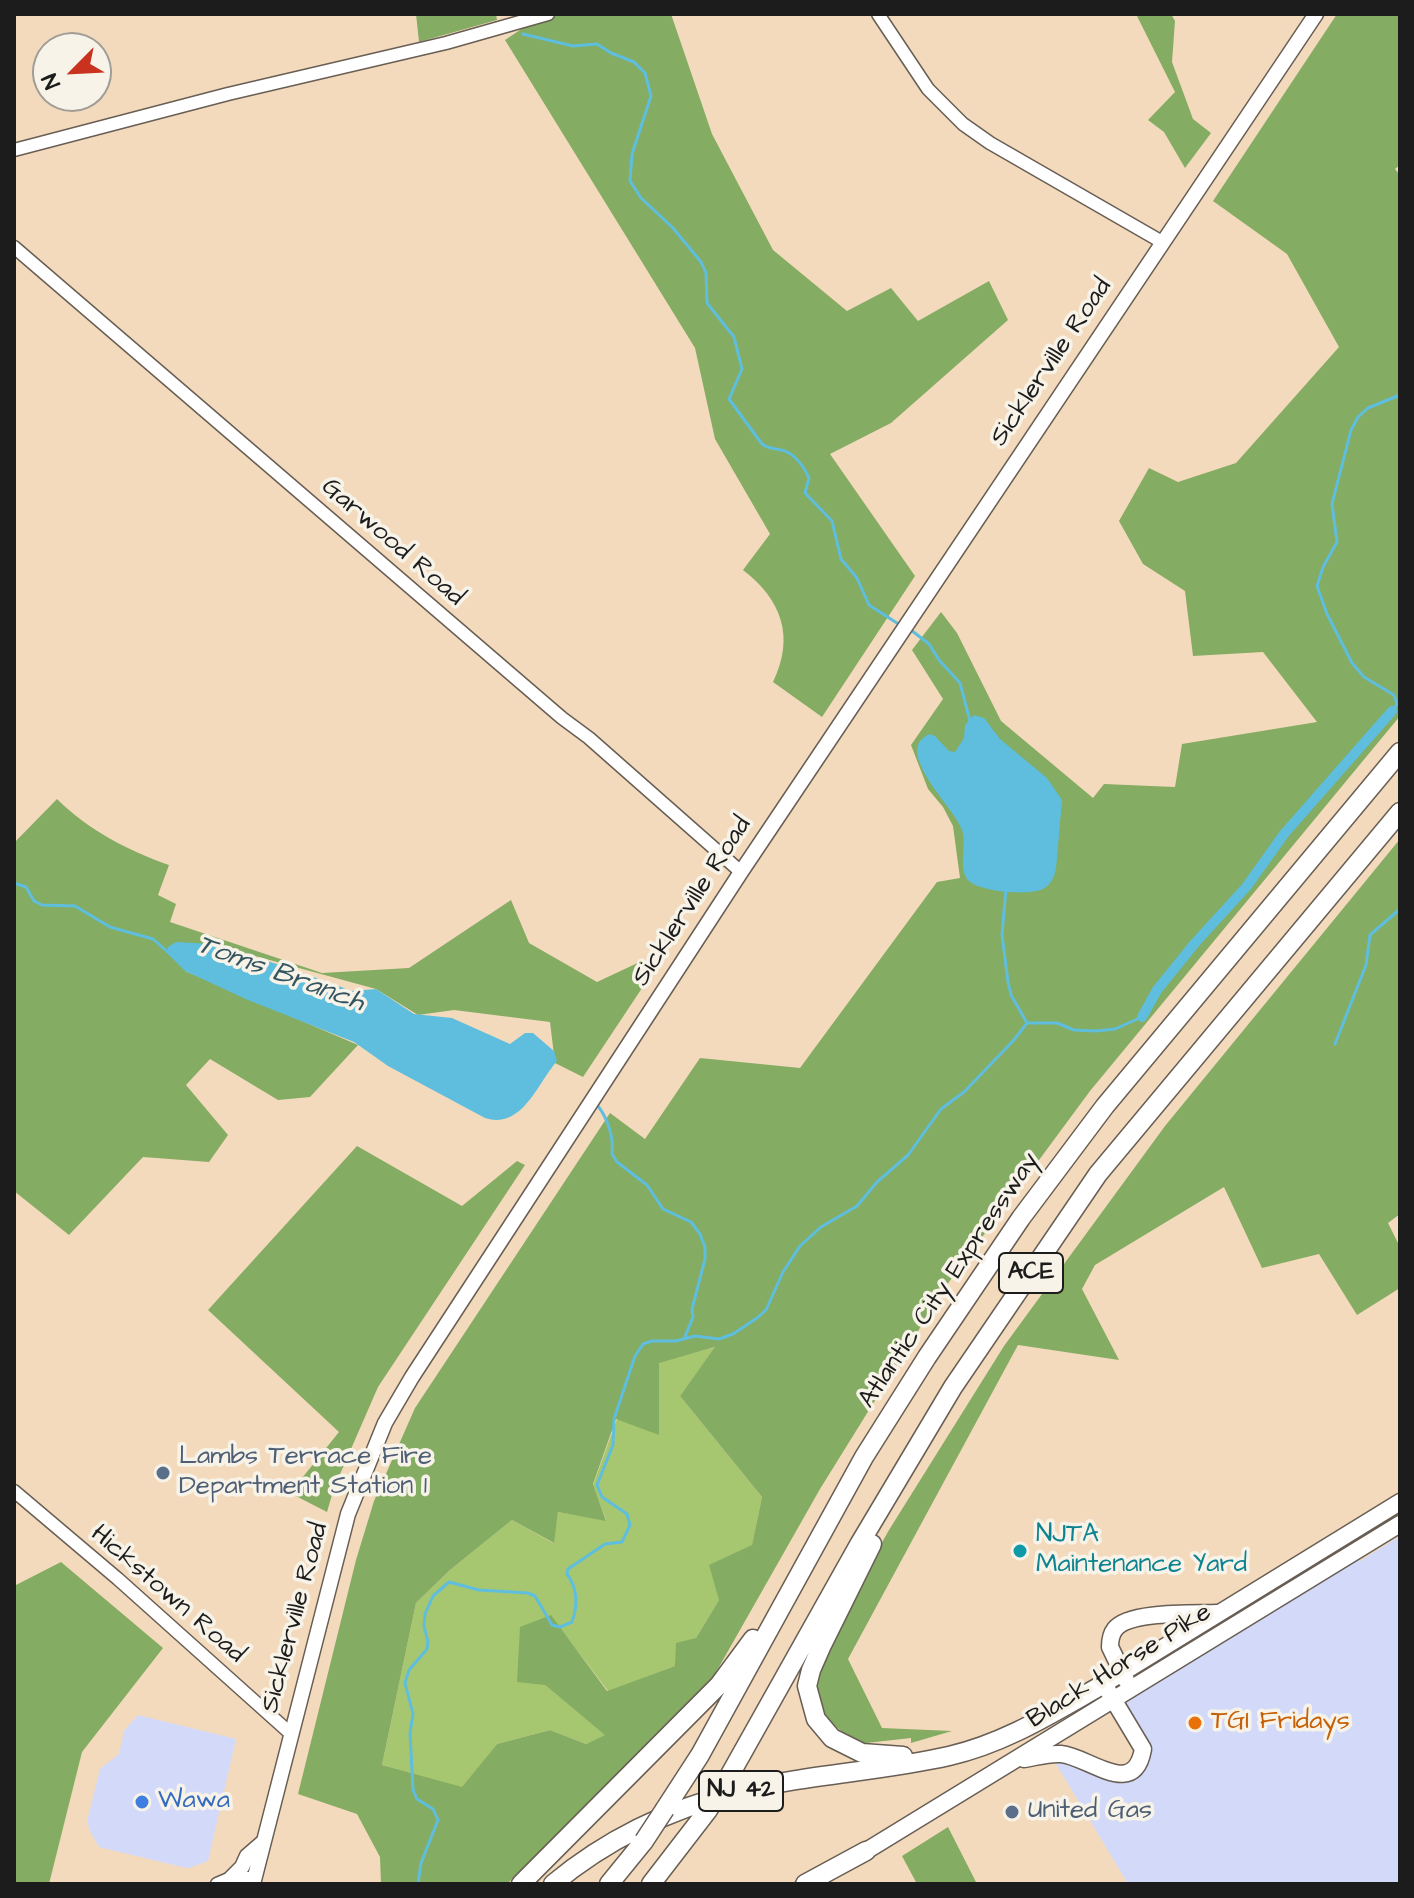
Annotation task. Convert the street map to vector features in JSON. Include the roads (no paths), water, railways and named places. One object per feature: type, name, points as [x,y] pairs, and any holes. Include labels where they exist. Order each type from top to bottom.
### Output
[{"type":"highway","name":"Atlantic City Expressway","points":[[609,1884],[644,1841],[700,1755],[864,1457],[983,1273],[1051,1176],[1169,1028],[1400,752]]},
{"type":"highway","name":"ACE","points":[[651,1884],[727,1780],[860,1543],[953,1387],[1098,1174],[1400,812]]},
{"type":"highway","points":[[950,1756],[878,1755],[845,1746],[822,1729],[807,1686],[822,1645],[953,1387]]},
{"type":"highway","name":"Black Horse Pike","points":[[866,1851],[1014,1761],[1218,1613],[1400,1502]]},
{"type":"highway","name":"Black Horse Pike","points":[[1126,1680],[1400,1524]]},
{"type":"highway","points":[[521,1884],[719,1685],[803,1568]]},
{"type":"highway","points":[[1126,1680],[1110,1647],[1114,1630],[1121,1624],[1149,1616],[1218,1613]]},
{"type":"highway","points":[[1014,1761],[1064,1754],[1117,1774],[1134,1770],[1141,1763],[1143,1749],[1108,1692]]},
{"type":"highway","name":"NJ 42","points":[[553,1884],[587,1857],[644,1824],[690,1807],[767,1786],[950,1756],[1014,1734],[1108,1692]]},
{"type":"highway","name":"NJ 42","points":[[805,1884],[866,1851]]},
{"type":"main road","name":"Sicklerville Road","points":[[254,1881],[348,1514],[385,1423],[420,1364],[741,872],[1316,14]]},
{"type":"main road","points":[[224,1881],[242,1867],[247,1856],[262,1843]]},
{"type":"street","points":[[14,150],[228,94],[446,43],[548,14]]},
{"type":"street","points":[[878,14],[928,89],[963,124],[990,143],[1162,242]]},
{"type":"street","name":"Garwood Road","points":[[14,247],[589,738],[741,872]]},
{"type":"street","name":"Hickstown Road","points":[[14,1491],[290,1733]]},
{"type":"street","points":[[224,1881],[254,1881]]},
{"type":"water","points":[[974,715],[984,718],[1000,739],[1047,778],[1062,800],[1056,869],[1052,880],[1043,889],[1003,892],[981,887],[967,879],[963,868],[962,830],[921,766],[917,753],[920,742],[930,734],[949,751],[955,752],[964,738],[965,725]]},
{"type":"water","points":[[176,942],[211,944],[352,991],[376,989],[414,1014],[452,1018],[510,1044],[525,1033],[533,1033],[554,1051],[557,1061],[519,1111],[498,1120],[485,1118],[388,1066],[354,1042],[185,971],[168,954],[168,947]]},
{"type":"waterway","points":[[523,34],[573,46],[597,44],[634,62],[645,73],[651,96],[632,154],[630,181],[641,198],[673,228],[701,262],[706,273],[707,303],[734,337],[742,369],[729,399],[762,444],[786,451],[801,465],[809,478],[805,493],[832,521],[841,559],[857,578],[869,605],[900,625]]},
{"type":"waterway","points":[[1392,711],[1397,704],[1394,695],[1364,677],[1352,663],[1327,614],[1317,586],[1323,567],[1337,542],[1332,504],[1351,430],[1358,417],[1368,408],[1400,395]]},
{"type":"waterway","points":[[911,630],[929,644],[960,683],[970,721]]},
{"type":"waterway","points":[[1142,1017],[1157,990],[1247,886],[1284,834],[1392,711]]},
{"type":"waterway","name":"Toms Branch","points":[[14,883],[26,887],[34,901],[42,905],[75,906],[110,927],[153,939],[170,954]]},
{"type":"waterway","points":[[1006,888],[1002,935],[1008,982],[1011,995],[1027,1023]]},
{"type":"waterway","points":[[1335,1044],[1366,965],[1370,935],[1400,909]]},
{"type":"waterway","points":[[1027,1023],[1057,1023],[1074,1030],[1096,1031],[1115,1029],[1142,1017]]},
{"type":"waterway","points":[[418,1884],[421,1863],[438,1820],[433,1809],[417,1799],[413,1790],[410,1733],[413,1714],[405,1683],[409,1670],[427,1649],[425,1614],[433,1596],[449,1582],[479,1590],[528,1593],[535,1596],[552,1625],[560,1627],[572,1622],[576,1597],[568,1569],[605,1544],[622,1542],[630,1525],[627,1514],[602,1497],[597,1485],[613,1445],[614,1419],[635,1356],[643,1344],[695,1336],[719,1339],[757,1318],[766,1310],[783,1272],[800,1246],[821,1227],[857,1206],[877,1182],[908,1155],[941,1109],[964,1092],[1027,1023]]},
{"type":"waterway","name":"Toms Branch","points":[[598,1106],[610,1129],[612,1154],[617,1162],[647,1185],[663,1209],[691,1222],[705,1247],[693,1317],[684,1339]]},
{"type":"place","name":"Lambs Terrace Fire Department Station 1","points":[[163,1473]]},
{"type":"place","name":"NJTA Maintenance Yard","points":[[1020,1551]]},
{"type":"place","name":"TGI Fridays","points":[[1195,1723]]},
{"type":"place","name":"Wawa","points":[[142,1802]]},
{"type":"place","name":"United Gas","points":[[1012,1812]]}]
